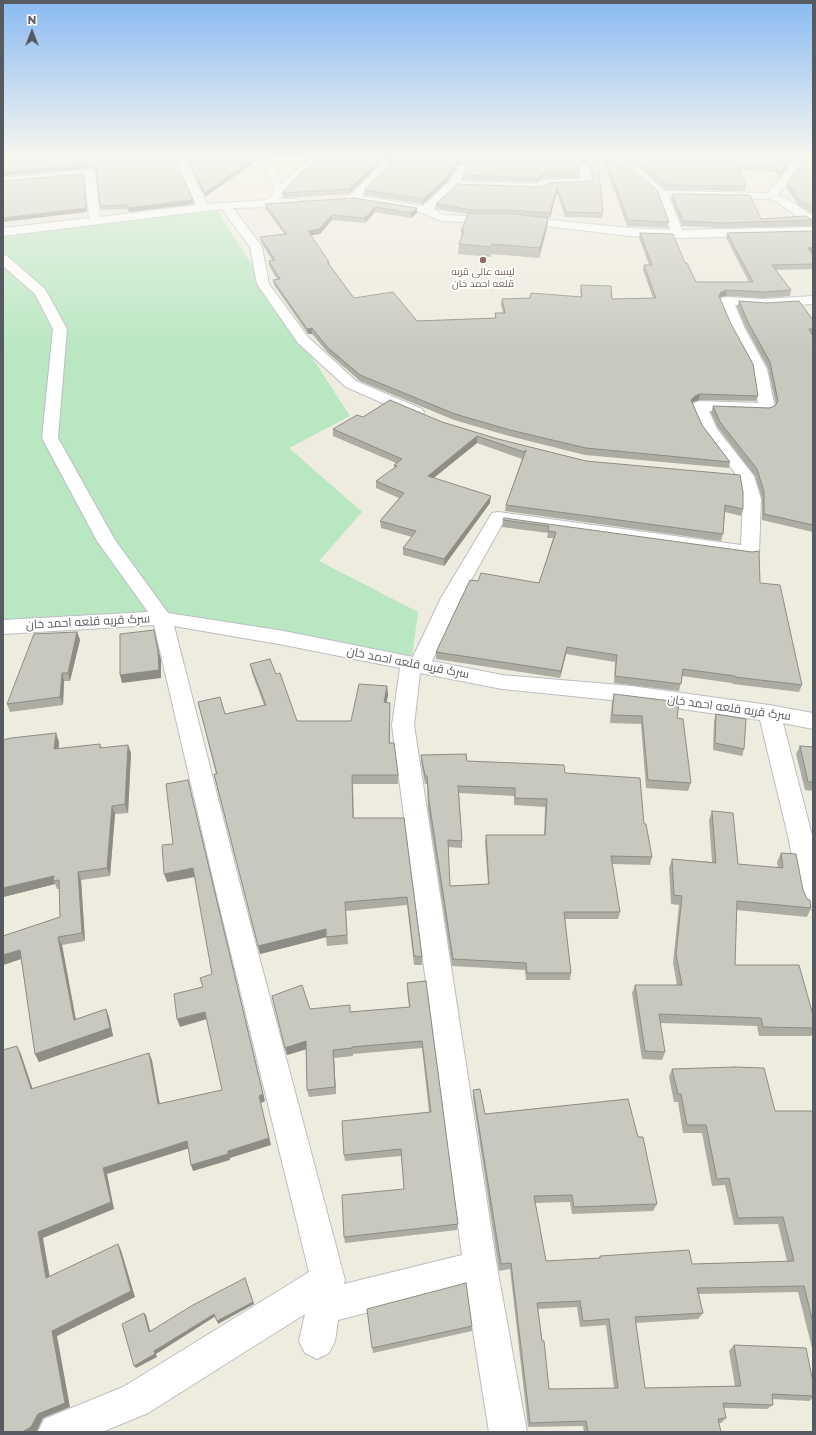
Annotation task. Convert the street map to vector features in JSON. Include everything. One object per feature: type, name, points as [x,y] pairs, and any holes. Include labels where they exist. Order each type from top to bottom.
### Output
[{"type":"street","points":[[3,232],[88,221]]},
{"type":"street","points":[[237,221],[256,247],[263,284],[303,340],[351,384],[427,416]]},
{"type":"street","points":[[531,221],[629,232],[677,234],[813,231]]},
{"type":"street","points":[[673,221],[677,234]]},
{"type":"street","points":[[3,259],[40,292],[60,328],[50,438],[106,541],[162,618],[326,1294],[317,1341]]},
{"type":"street","points":[[508,1432],[480,1267],[403,725],[415,664],[498,517],[750,552],[752,499],[746,476],[710,430],[699,406],[767,408],[760,369],[738,329],[726,301],[764,303],[813,300]]},
{"type":"street","points":[[723,474],[746,476]]},
{"type":"street","name":"سرک قریه قلعه احمد خان","points":[[3,627],[162,618],[284,638],[502,682],[631,694],[769,713],[813,721]]},
{"type":"street","points":[[769,713],[801,840],[813,898]]},
{"type":"street","points":[[57,1432],[135,1400],[326,1294],[480,1267]]},
{"type":"green space","points":[[120,221],[223,221],[350,416],[289,448],[362,512],[319,561],[418,612],[411,664],[162,619],[3,627],[3,233]]},
{"type":"building","points":[[277,221],[326,221],[319,229],[308,231],[329,262],[327,262],[354,298],[393,292],[417,321],[496,318],[495,313],[505,313],[502,299],[530,298],[531,293],[582,297],[581,285],[611,286],[612,299],[656,298],[644,265],[652,265],[640,233],[673,234],[685,263],[687,263],[696,282],[753,282],[727,233],[813,231],[813,247],[808,248],[813,256],[813,264],[772,265],[791,290],[765,292],[727,290],[721,292],[719,296],[731,324],[753,364],[758,396],[700,394],[691,400],[702,425],[730,462],[586,448],[510,430],[455,414],[360,375],[327,347],[312,328],[307,329],[273,280],[280,279],[269,261],[275,260],[260,237],[287,234]]},
{"type":"building","points":[[465,221],[547,221],[540,248],[492,244],[491,247],[459,244],[464,231],[461,231]]},
{"type":"building","points":[[648,221],[669,221],[669,222]]},
{"type":"building","points":[[683,221],[784,221],[722,223]]},
{"type":"building","points":[[739,301],[766,303],[799,301],[813,320],[813,329],[809,329],[813,336],[813,525],[764,514],[764,492],[757,469],[720,422],[713,406],[769,408],[775,406],[778,401],[770,362],[748,322]]},
{"type":"building","points":[[390,400],[442,422],[498,439],[586,461],[740,475],[743,492],[743,509],[725,505],[723,534],[506,505],[526,450],[524,452],[477,436],[428,476],[491,496],[444,559],[403,548],[416,531],[380,521],[404,493],[376,481],[397,466],[394,465],[402,459],[333,429],[357,415],[363,417]]},
{"type":"building","points":[[504,518],[752,552],[759,551],[760,583],[780,585],[802,685],[683,669],[681,684],[615,676],[617,655],[567,647],[561,671],[436,652],[470,580],[478,581],[481,573],[539,583],[556,532],[548,531],[549,526],[503,520]]},
{"type":"building","points":[[154,630],[158,651],[159,670],[120,675],[120,634]]},
{"type":"building","points":[[77,632],[68,673],[62,673],[60,697],[7,704],[34,634]]},
{"type":"building","points":[[270,659],[276,674],[280,673],[297,721],[351,721],[359,684],[387,686],[384,702],[390,703],[389,743],[394,743],[398,775],[352,775],[353,818],[404,818],[422,957],[414,956],[407,897],[345,902],[347,935],[326,937],[326,929],[258,946],[214,774],[217,774],[198,702],[220,697],[225,714],[266,705],[250,664]]},
{"type":"building","points":[[614,694],[679,702],[677,718],[683,719],[691,783],[648,780],[642,716],[612,715]]},
{"type":"building","points":[[716,714],[746,719],[744,749],[715,743]]},
{"type":"building","points":[[56,733],[54,749],[100,744],[100,748],[128,745],[125,804],[112,806],[107,868],[78,872],[82,933],[58,937],[74,1020],[106,1009],[110,1028],[35,1054],[20,950],[3,955],[3,936],[60,917],[59,880],[53,881],[54,876],[3,888],[3,740]]},
{"type":"building","points":[[800,746],[813,747],[813,782],[808,782]]},
{"type":"building","points":[[466,754],[467,761],[564,765],[565,773],[640,778],[644,824],[646,824],[652,857],[611,856],[620,912],[564,912],[571,973],[527,973],[526,963],[453,959],[429,801],[427,776],[425,776],[421,755]],"holes":[[[458,786],[515,788],[515,798],[547,799],[545,835],[486,835],[489,884],[450,886],[448,840],[462,841]]]},
{"type":"building","points":[[188,780],[263,1094],[259,1096],[269,1138],[228,1151],[228,1154],[191,1165],[187,1141],[103,1168],[111,1202],[38,1232],[46,1278],[118,1244],[131,1291],[52,1331],[65,1403],[38,1414],[31,1427],[22,1432],[3,1432],[3,1050],[17,1046],[31,1089],[149,1053],[158,1104],[222,1090],[205,1012],[177,1019],[174,994],[203,987],[200,978],[212,974],[193,868],[164,874],[162,845],[173,844],[166,784]]},
{"type":"building","points":[[712,811],[733,813],[738,864],[783,868],[781,853],[796,854],[803,890],[807,899],[810,900],[811,908],[737,901],[735,965],[799,965],[813,1015],[813,1028],[763,1027],[761,1018],[659,1014],[665,1052],[645,1051],[635,985],[682,985],[676,954],[682,896],[674,895],[672,859],[716,863]]},
{"type":"building","points":[[426,981],[458,1224],[344,1237],[342,1195],[404,1189],[401,1149],[344,1155],[342,1121],[431,1112],[422,1041],[333,1050],[335,1087],[307,1090],[306,1041],[285,1048],[272,996],[302,985],[310,1009],[350,1005],[350,1012],[410,1007],[407,983]]},
{"type":"building","points":[[735,1067],[764,1068],[775,1111],[813,1111],[813,1323],[804,1286],[697,1288],[703,1313],[635,1317],[645,1388],[741,1386],[734,1345],[806,1348],[813,1382],[813,1396],[772,1394],[773,1405],[723,1403],[726,1418],[718,1419],[721,1432],[588,1432],[586,1421],[530,1423],[511,1263],[501,1264],[473,1090],[480,1089],[485,1114],[628,1099],[638,1137],[643,1137],[657,1204],[574,1207],[572,1195],[534,1196],[546,1261],[689,1250],[692,1264],[794,1261],[783,1217],[738,1218],[729,1178],[717,1179],[706,1125],[687,1125],[681,1094],[678,1094],[672,1069]],"holes":[[[580,1301],[583,1321],[609,1319],[618,1388],[549,1389],[544,1341],[542,1341],[537,1303]]]},
{"type":"building","points":[[245,1278],[253,1302],[217,1321],[214,1314],[154,1351],[155,1354],[134,1366],[122,1324],[144,1313],[149,1332],[193,1305]]},
{"type":"building","points":[[466,1283],[472,1326],[372,1348],[367,1309]]},
{"type":"place","name":"لیسه عالی قریه قلعه احمد خان","points":[[483,260]]}]
